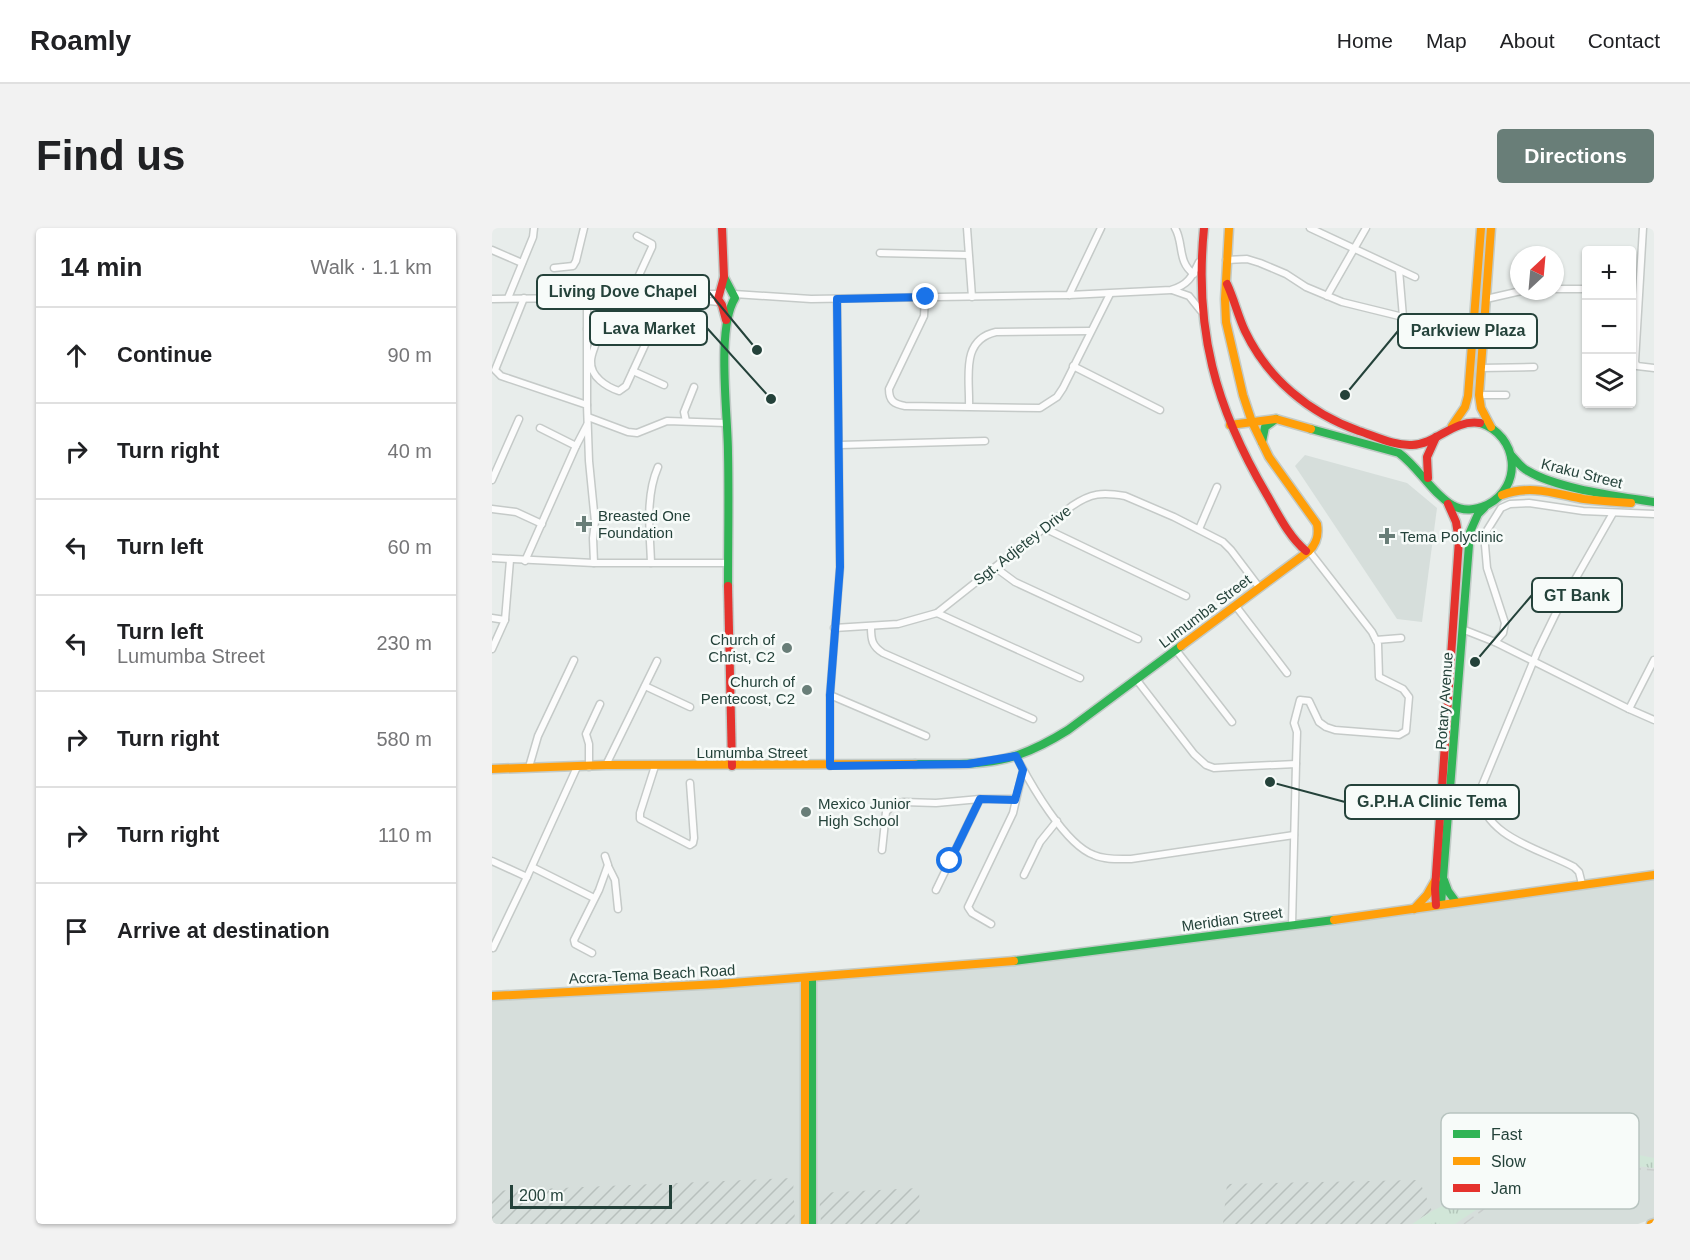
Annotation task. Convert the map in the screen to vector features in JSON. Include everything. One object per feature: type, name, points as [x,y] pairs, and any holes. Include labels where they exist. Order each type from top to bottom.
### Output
[{"type":"main road","points":[[722,228],[726,298],[732,766]]},
{"type":"main road","points":[[1204,228],[1200,260],[1203,312],[1210,359],[1230,425],[1256,478],[1293,535],[1308,551],[1317,540],[1317,524],[1269,457],[1262,443],[1243,395],[1230,342],[1225,299],[1229,228]]},
{"type":"main road","points":[[1452,426],[1467,402],[1481,228]]},
{"type":"main road","points":[[1230,425],[1276,419],[1399,453],[1413,463],[1447,504],[1469,510],[1487,505],[1502,495],[1512,474],[1511,454],[1491,427],[1481,408],[1479,395],[1491,228]]},
{"type":"main road","points":[[1226,282],[1245,330],[1261,359],[1282,384],[1306,405],[1342,425],[1390,441],[1416,445],[1437,437]]},
{"type":"main road","points":[[1262,443],[1265,427],[1276,419]]},
{"type":"main road","points":[[1428,479],[1426,459],[1431,444],[1437,437],[1452,426],[1471,421],[1491,427]]},
{"type":"main road","name":"Kraku Street","points":[[1502,495],[1517,489],[1533,487],[1602,501],[1641,504],[1654,502],[1602,493],[1544,479],[1525,470],[1511,454]]},
{"type":"main road","name":"Rotary Avenue","points":[[1439,905],[1453,688],[1459,540],[1456,522],[1447,504]]},
{"type":"main road","name":"Rotary Avenue","points":[[1453,688],[1462,629],[1470,532],[1479,514],[1487,505]]},
{"type":"main road","name":"Lumumba Street","points":[[492,770],[606,765],[968,764],[1016,756],[1068,730],[1308,551]]},
{"type":"main road","name":"Meridian Street","points":[[809,978],[996,963],[1210,937],[1654,875]]},
{"type":"main road","points":[[1414,909],[1440,880],[1456,902]]},
{"type":"main road","points":[[805,1224],[809,978]]},
{"type":"main road","points":[[809,978],[812,1224]]},
{"type":"main road","name":"Accra-Tema Beach Road","points":[[492,996],[809,978]]},
{"type":"street","points":[[508,298],[533,237],[534,228]]},
{"type":"street","points":[[554,268],[573,266],[584,228]]},
{"type":"street","points":[[968,228],[972,297]]},
{"type":"street","points":[[1069,295],[1101,228]]},
{"type":"street","points":[[1175,228],[1184,262],[1194,274]]},
{"type":"street","points":[[1310,228],[1415,277]]},
{"type":"street","points":[[1328,296],[1366,228]]},
{"type":"street","points":[[1643,228],[1635,362],[1637,366],[1654,368]]},
{"type":"street","points":[[629,297],[652,247],[652,243],[648,240],[637,236]]},
{"type":"street","points":[[492,250],[522,263]]},
{"type":"street","points":[[880,253],[968,255]]},
{"type":"street","points":[[1226,260],[1246,259],[1260,262],[1286,274],[1306,287],[1342,302],[1403,317],[1473,341],[1484,342]]},
{"type":"street","points":[[492,299],[701,297],[709,301],[752,296],[837,299],[1110,294],[1171,290],[1186,284],[1194,274],[1200,260]]},
{"type":"street","points":[[1399,270],[1403,317]]},
{"type":"street","points":[[1564,289],[1582,290]]},
{"type":"street","points":[[1171,290],[1189,296],[1203,312]]},
{"type":"street","points":[[926,297],[924,316],[889,389],[889,397],[896,405],[1040,408],[1057,397],[1110,294]]},
{"type":"street","points":[[1486,299],[1510,294]]},
{"type":"street","points":[[1636,294],[1640,294]]},
{"type":"street","points":[[587,329],[597,338],[591,363],[600,382],[619,391],[626,386],[667,297]]},
{"type":"street","points":[[524,298],[495,370],[501,376],[586,405]]},
{"type":"street","points":[[587,298],[586,405],[595,522],[594,563]]},
{"type":"street","points":[[830,766],[830,695],[840,567],[837,299]]},
{"type":"street","points":[[969,406],[970,351],[976,342],[987,334],[1090,331]]},
{"type":"street","points":[[1073,366],[1160,410]]},
{"type":"street","points":[[1481,368],[1534,368]]},
{"type":"street","points":[[633,370],[664,385]]},
{"type":"street","points":[[492,381],[501,376]]},
{"type":"street","points":[[686,421],[684,412],[694,387]]},
{"type":"street","points":[[1479,395],[1506,395]]},
{"type":"street","points":[[492,480],[519,419]]},
{"type":"street","points":[[588,420],[637,433],[667,421],[726,423]]},
{"type":"street","points":[[525,561],[588,420]]},
{"type":"street","points":[[540,428],[576,446]]},
{"type":"street","points":[[840,445],[985,441]]},
{"type":"street","points":[[651,563],[651,483],[658,467]]},
{"type":"street","points":[[1199,529],[1217,487]]},
{"type":"street","name":"Sgt. Adjetey Drive","points":[[834,628],[898,624],[937,613],[1085,497],[1110,494],[1125,496],[1223,542],[1259,586]]},
{"type":"street","points":[[1495,642],[1503,633],[1505,623],[1487,568],[1485,545],[1486,532],[1501,508],[1510,504],[1529,503],[1583,511],[1654,514]]},
{"type":"street","points":[[492,509],[516,512],[542,524]]},
{"type":"street","points":[[1582,884],[1579,872],[1574,867],[1513,839],[1500,830],[1480,802],[1480,785],[1556,613],[1613,513]]},
{"type":"street","points":[[1044,528],[1186,596]]},
{"type":"street","points":[[1292,925],[1297,732],[1294,723],[1298,703],[1304,699],[1312,704],[1319,722],[1335,730],[1399,735],[1406,731],[1408,697],[1403,689],[1379,677],[1379,652],[1376,640],[1361,616],[1308,551]]},
{"type":"street","points":[[492,558],[594,563],[728,563]]},
{"type":"street","points":[[492,649],[505,620],[510,560]]},
{"type":"street","points":[[996,568],[1015,582],[1138,639]]},
{"type":"street","points":[[1235,605],[1287,673]]},
{"type":"street","points":[[937,613],[1080,678]]},
{"type":"street","points":[[492,618],[505,620]]},
{"type":"street","points":[[871,627],[871,642],[884,653],[1033,719]]},
{"type":"street","points":[[1462,629],[1495,642],[1654,720]]},
{"type":"street","points":[[1376,640],[1401,638]]},
{"type":"street","points":[[1176,650],[1232,722]]},
{"type":"street","points":[[529,767],[538,736],[574,660]]},
{"type":"street","points":[[1629,709],[1654,660]]},
{"type":"street","points":[[606,765],[657,661]]},
{"type":"street","points":[[1136,679],[1194,754],[1206,765],[1214,768],[1296,763]]},
{"type":"street","points":[[645,686],[690,707]]},
{"type":"street","points":[[830,695],[926,736]]},
{"type":"street","points":[[589,767],[589,744],[586,734],[600,704]]},
{"type":"street","points":[[1016,756],[1057,821],[1084,850],[1093,855],[1131,859],[1294,835]]},
{"type":"street","points":[[655,766],[640,819],[690,845],[694,838],[690,783]]},
{"type":"street","points":[[493,948],[577,767]]},
{"type":"street","points":[[991,924],[972,913],[968,907],[1013,813],[1023,770]]},
{"type":"street","points":[[936,890],[980,799]]},
{"type":"street","points":[[882,850],[886,812],[893,805],[903,802],[1015,800]]},
{"type":"street","points":[[1024,875],[1040,842],[1057,821]]},
{"type":"street","points":[[605,856],[615,880],[618,909]]},
{"type":"street","points":[[492,861],[527,877]]},
{"type":"street","points":[[592,953],[575,944],[574,940],[599,890],[608,865]]},
{"type":"street","points":[[532,867],[594,898]]},
{"type":"street","points":[[599,890],[615,891]]},
{"type":"shaded area","name":"Tema Polyclinic","points":[[1305,455],[1407,483],[1437,508],[1422,622],[1397,619],[1295,466]]},
{"type":"shaded area","points":[[1654,875],[1654,1218],[1638,1224],[492,1224],[492,996],[1039,956]]},
{"type":"shaded area","points":[[793,1178],[795,1224],[492,1224],[492,1191]]},
{"type":"shaded area","points":[[1419,1180],[1432,1211],[1412,1224],[1223,1224],[1227,1184]]},
{"type":"shaded area","points":[[919,1188],[920,1224],[821,1224],[819,1193]]},
{"type":"green space","points":[[1639,1155],[1654,1158],[1654,1168],[1639,1166]]},
{"type":"green space","points":[[1441,1207],[1441,1209],[1478,1209],[1455,1224],[1412,1224]]},
{"type":"railway","points":[[1639,1169],[1654,1170]]},
{"type":"railway","points":[[1464,1224],[1484,1209]]},
{"type":"traffic: fast","points":[[724,277],[735,298],[729,312],[724,350],[728,437],[728,586]]},
{"type":"traffic: fast","points":[[1262,442],[1265,427],[1276,419]]},
{"type":"traffic: fast","points":[[1311,429],[1399,453],[1445,500],[1456,507],[1470,510],[1487,505],[1499,497],[1507,486],[1511,474],[1512,461],[1509,449],[1493,429],[1480,423]]},
{"type":"traffic: fast","points":[[1511,455],[1525,470],[1555,483],[1654,502]]},
{"type":"traffic: fast","points":[[1441,904],[1470,532],[1478,514],[1484,508]]},
{"type":"traffic: fast","points":[[915,764],[980,763],[1006,759],[1031,750],[1068,730],[1181,646]]},
{"type":"traffic: fast","points":[[1444,880],[1456,902]]},
{"type":"traffic: fast","points":[[1014,961],[1334,920]]},
{"type":"traffic: fast","points":[[812,977],[812,1224]]},
{"type":"traffic: slow","points":[[1181,646],[1309,551],[1316,542],[1317,535],[1317,524],[1269,457],[1252,422],[1243,395],[1226,322],[1229,228]]},
{"type":"traffic: slow","points":[[1452,426],[1465,407],[1468,396],[1481,228]]},
{"type":"traffic: slow","points":[[1491,228],[1479,395],[1481,408],[1491,427]]},
{"type":"traffic: slow","points":[[1230,425],[1276,419],[1311,429]]},
{"type":"traffic: slow","points":[[1502,495],[1533,490],[1584,499],[1631,503]]},
{"type":"traffic: slow","points":[[492,769],[606,765],[915,764]]},
{"type":"traffic: slow","points":[[1334,920],[1654,875]]},
{"type":"traffic: slow","points":[[1414,909],[1427,895],[1436,879]]},
{"type":"traffic: slow","points":[[492,996],[719,984],[1014,961]]},
{"type":"traffic: slow","points":[[805,978],[805,1224]]},
{"type":"traffic: jam","points":[[722,228],[724,277],[718,299],[726,320]]},
{"type":"traffic: jam","points":[[1204,228],[1202,300],[1212,366],[1222,398],[1249,462],[1284,525],[1306,551]]},
{"type":"traffic: jam","points":[[1227,284],[1245,331],[1265,364],[1292,392],[1323,415],[1359,431],[1405,445],[1421,444],[1461,425],[1480,423]]},
{"type":"traffic: jam","points":[[1428,478],[1427,457],[1436,437]]},
{"type":"traffic: jam","points":[[1436,905],[1435,889],[1459,540],[1456,522],[1448,504]]},
{"type":"traffic: jam","points":[[728,586],[732,766]]},
{"type":"place","name":"Living Dove Chapel","points":[[757,350]]},
{"type":"place","name":"Parkview Plaza","points":[[1345,395]]},
{"type":"place","name":"Lava Market","points":[[771,399]]},
{"type":"place","name":"Breasted One Foundation","points":[[584,524]]},
{"type":"place","name":"Tema Polyclinic","points":[[1387,536]]},
{"type":"place","name":"Church of Christ, C2","points":[[787,648]]},
{"type":"place","name":"GT Bank","points":[[1475,662]]},
{"type":"place","name":"Church of Pentecost, C2","points":[[807,690]]},
{"type":"place","name":"G.P.H.A Clinic Tema","points":[[1270,782]]},
{"type":"place","name":"Mexico Junior High School","points":[[806,812]]},
{"type":"route","points":[[926,297],[837,299],[840,567],[830,695],[830,766],[968,764],[1016,756],[1023,770],[1015,800],[980,799],[950,861]]}]
